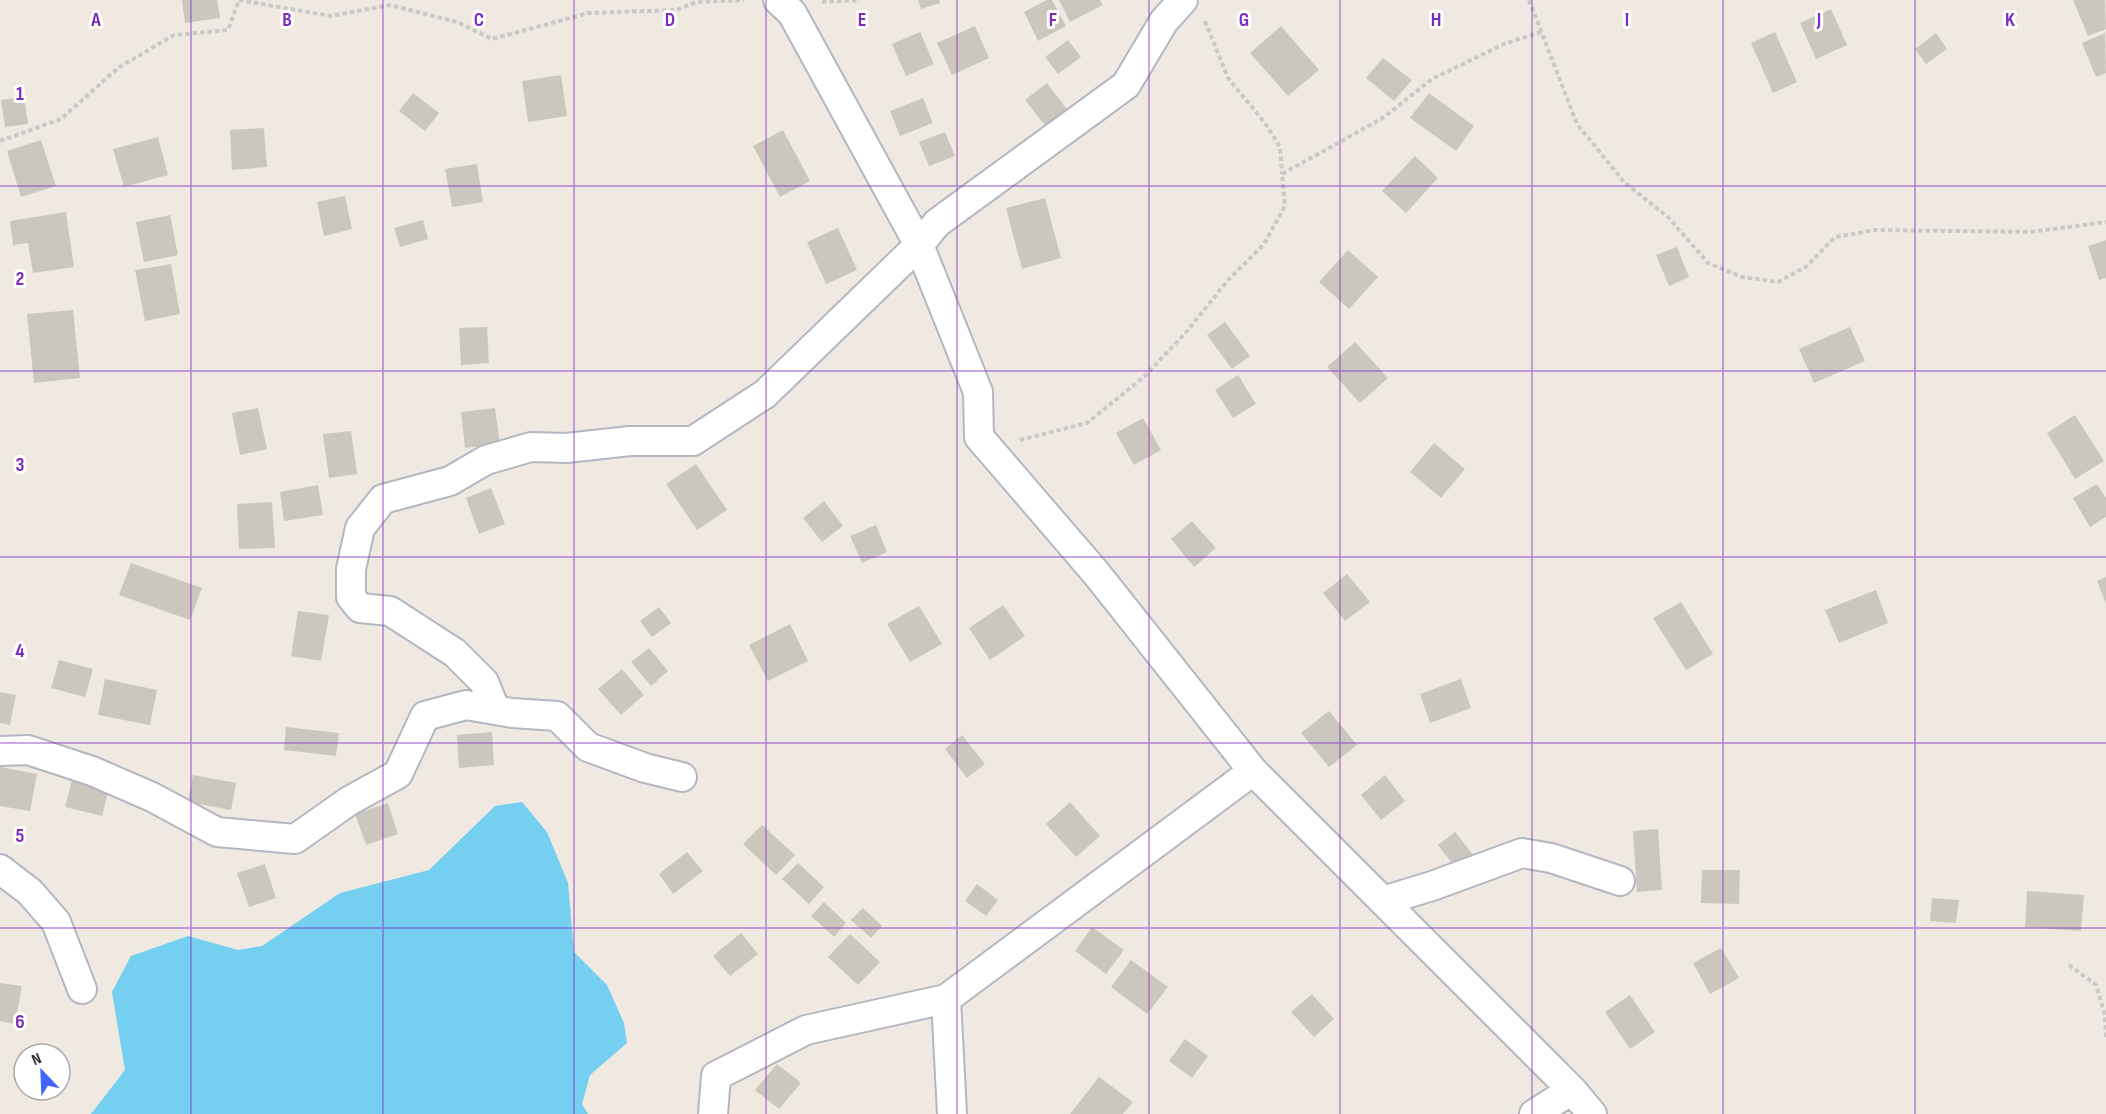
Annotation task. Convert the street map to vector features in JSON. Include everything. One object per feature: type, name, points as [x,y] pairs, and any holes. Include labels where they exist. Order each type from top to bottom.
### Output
[{"type":"street","points":[[778,0],[792,14],[919,244],[978,392],[979,437],[1096,573],[1253,771],[1572,1090],[1592,1114]]},
{"type":"street","points":[[495,709],[484,682],[455,652],[390,611],[360,608],[351,597],[351,569],[360,528],[383,499],[450,481],[486,459],[531,447],[566,448],[630,441],[693,441],[765,394],[919,244],[937,223],[1125,85],[1164,21],[1192,7]]},
{"type":"street","points":[[0,751],[28,750],[92,771],[152,797],[217,832],[295,839],[349,801],[398,774],[425,716],[466,705],[512,713],[557,716],[588,747],[645,768],[682,777]]},
{"type":"street","points":[[713,1114],[716,1076],[806,1030],[946,999],[1253,771]]},
{"type":"street","points":[[1383,901],[1432,886],[1522,853],[1551,858],[1620,881]]},
{"type":"street","points":[[0,869],[30,892],[56,922],[82,989]]},
{"type":"street","points":[[946,999],[952,1114]]},
{"type":"street","points":[[1534,1114],[1572,1090]]},
{"type":"path","points":[[0,141],[61,119],[118,68],[174,35],[228,30],[239,0],[331,16],[390,5],[456,22],[492,39],[589,13],[676,10],[697,2],[744,0]]},
{"type":"path","points":[[1529,0],[1577,124],[1624,182],[1668,217],[1708,263],[1742,277],[1778,282],[1807,266],[1835,237],[1875,230],[2030,232],[2106,222]]},
{"type":"path","points":[[1015,441],[1087,423],[1144,377],[1188,330],[1228,280],[1264,244],[1285,206],[1280,147],[1265,123],[1228,78],[1192,7]]},
{"type":"path","points":[[1282,174],[1383,118],[1432,79],[1504,44],[1541,32]]},
{"type":"path","points":[[2069,965],[2096,985],[2105,1016],[2106,1039]]},
{"type":"water","points":[[522,802],[547,832],[568,883],[574,952],[607,985],[624,1023],[627,1043],[590,1075],[582,1104],[588,1114],[91,1114],[125,1070],[112,992],[131,956],[188,936],[238,950],[262,946],[340,893],[429,870],[495,806]]},
{"type":"building","points":[[182,0],[217,0],[220,18],[185,23]]},
{"type":"building","points":[[918,0],[939,0],[940,3],[921,9]]},
{"type":"building","points":[[1047,0],[1052,0],[1066,26],[1038,41],[1024,12]]},
{"type":"building","points":[[1059,0],[1100,0],[1103,5],[1070,22]]},
{"type":"building","points":[[2073,0],[2105,0],[2106,29],[2088,36]]},
{"type":"building","points":[[1831,9],[1847,45],[1816,59],[1800,23]]},
{"type":"building","points":[[975,26],[989,58],[952,75],[937,43]]},
{"type":"building","points":[[1281,26],[1319,70],[1288,96],[1250,53]]},
{"type":"building","points":[[920,32],[934,64],[906,76],[892,44]]},
{"type":"building","points":[[1775,32],[1797,82],[1773,93],[1751,43]]},
{"type":"building","points":[[1936,33],[1947,49],[1926,64],[1915,49]]},
{"type":"building","points":[[2105,33],[2106,73],[2096,77],[2082,43]]},
{"type":"building","points":[[1068,40],[1081,57],[1058,74],[1045,57]]},
{"type":"building","points":[[1383,58],[1412,80],[1394,101],[1366,78]]},
{"type":"building","points":[[561,75],[567,116],[528,122],[522,81]]},
{"type":"building","points":[[1047,83],[1073,117],[1051,133],[1025,100]]},
{"type":"building","points":[[413,93],[439,113],[425,131],[399,111]]},
{"type":"building","points":[[1429,93],[1474,126],[1456,151],[1410,118]]},
{"type":"building","points":[[24,97],[28,124],[5,127],[1,100]]},
{"type":"building","points":[[923,98],[933,123],[900,136],[890,111]]},
{"type":"building","points":[[264,128],[267,167],[232,170],[230,130]]},
{"type":"building","points":[[783,130],[810,181],[780,197],[753,146]]},
{"type":"building","points":[[945,132],[955,156],[929,166],[919,142]]},
{"type":"building","points":[[158,137],[168,175],[124,187],[113,149]]},
{"type":"building","points":[[41,140],[56,186],[21,197],[7,151]]},
{"type":"building","points":[[1415,156],[1438,178],[1406,213],[1382,191]]},
{"type":"building","points":[[477,164],[483,202],[452,207],[445,169]]},
{"type":"building","points":[[345,196],[352,229],[324,236],[317,202]]},
{"type":"building","points":[[1045,198],[1061,258],[1022,269],[1006,208]]},
{"type":"building","points":[[66,212],[74,267],[33,273],[28,243],[13,245],[10,221]]},
{"type":"building","points":[[170,215],[178,255],[144,262],[136,222]]},
{"type":"building","points":[[423,220],[428,239],[400,247],[394,228]]},
{"type":"building","points":[[838,228],[857,270],[826,284],[807,242]]},
{"type":"building","points":[[2106,240],[2106,278],[2099,280],[2088,246]]},
{"type":"building","points":[[1677,247],[1689,277],[1669,286],[1656,255]]},
{"type":"building","points":[[1348,250],[1378,277],[1349,309],[1319,282]]},
{"type":"building","points":[[171,264],[180,314],[145,321],[135,270]]},
{"type":"building","points":[[73,310],[80,378],[34,383],[27,314]]},
{"type":"building","points":[[1225,322],[1250,356],[1232,369],[1207,335]]},
{"type":"building","points":[[487,327],[489,363],[461,365],[459,328]]},
{"type":"building","points":[[1850,327],[1865,361],[1814,383],[1799,349]]},
{"type":"building","points":[[1355,342],[1388,378],[1360,403],[1327,367]]},
{"type":"building","points":[[1238,375],[1256,404],[1233,418],[1215,390]]},
{"type":"building","points":[[258,408],[267,449],[240,455],[232,413]]},
{"type":"building","points":[[495,408],[500,444],[465,448],[461,412]]},
{"type":"building","points":[[2075,415],[2104,461],[2075,479],[2047,433]]},
{"type":"building","points":[[1143,418],[1161,450],[1134,465],[1116,433]]},
{"type":"building","points":[[351,431],[357,474],[329,478],[323,434]]},
{"type":"building","points":[[1434,443],[1465,469],[1441,498],[1410,472]]},
{"type":"building","points":[[696,464],[727,510],[697,530],[666,484]]},
{"type":"building","points":[[2097,484],[2106,498],[2106,517],[2090,527],[2073,498]]},
{"type":"building","points":[[318,485],[323,515],[284,521],[280,492]]},
{"type":"building","points":[[491,488],[505,524],[479,534],[466,498]]},
{"type":"building","points":[[824,501],[843,526],[822,542],[803,518]]},
{"type":"building","points":[[272,502],[275,548],[239,549],[237,504]]},
{"type":"building","points":[[1192,521],[1216,548],[1194,567],[1171,539]]},
{"type":"building","points":[[876,525],[887,552],[862,563],[850,536]]},
{"type":"building","points":[[131,563],[202,588],[190,620],[119,595]]},
{"type":"building","points":[[1347,574],[1370,602],[1345,621],[1323,593]]},
{"type":"building","points":[[2106,577],[2106,604],[2097,581]]},
{"type":"building","points":[[1876,590],[1888,623],[1839,643],[1825,610]]},
{"type":"building","points":[[1681,602],[1713,654],[1686,670],[1653,618]]},
{"type":"building","points":[[1003,605],[1025,636],[990,660],[969,628]]},
{"type":"building","points":[[919,606],[942,644],[910,662],[887,624]]},
{"type":"building","points":[[659,607],[671,623],[652,637],[640,621]]},
{"type":"building","points":[[298,611],[329,615],[321,661],[291,656]]},
{"type":"building","points":[[790,624],[808,661],[768,681],[749,645]]},
{"type":"building","points":[[649,648],[668,671],[651,686],[631,662]]},
{"type":"building","points":[[59,660],[93,669],[85,697],[51,688]]},
{"type":"building","points":[[622,669],[644,695],[621,715],[598,689]]},
{"type":"building","points":[[105,679],[157,690],[150,725],[98,715]]},
{"type":"building","points":[[1461,679],[1471,708],[1430,723],[1420,694]]},
{"type":"building","points":[[0,692],[16,695],[10,725],[0,723]]},
{"type":"building","points":[[1329,711],[1357,745],[1329,767],[1301,733]]},
{"type":"building","points":[[286,727],[339,733],[336,756],[284,750]]},
{"type":"building","points":[[492,732],[494,765],[459,768],[457,735]]},
{"type":"building","points":[[962,735],[985,764],[967,778],[945,749]]},
{"type":"building","points":[[0,767],[37,774],[30,811],[0,806]]},
{"type":"building","points":[[193,775],[236,783],[231,810],[188,802]]},
{"type":"building","points":[[1385,775],[1405,801],[1381,820],[1361,795]]},
{"type":"building","points":[[72,780],[109,788],[102,816],[65,807]]},
{"type":"building","points":[[1070,802],[1100,836],[1076,857],[1046,824]]},
{"type":"building","points":[[388,803],[398,834],[366,845],[355,814]]},
{"type":"building","points":[[762,825],[795,855],[776,875],[743,844]]},
{"type":"building","points":[[1658,829],[1662,890],[1637,892],[1633,831]]},
{"type":"building","points":[[1455,832],[1475,857],[1457,870],[1438,845]]},
{"type":"building","points":[[687,852],[703,871],[673,894],[659,874]]},
{"type":"building","points":[[798,863],[824,887],[809,904],[782,879]]},
{"type":"building","points":[[265,864],[276,898],[249,907],[237,873]]},
{"type":"building","points":[[1702,870],[1740,870],[1739,904],[1701,903]]},
{"type":"building","points":[[977,884],[998,900],[986,916],[965,901]]},
{"type":"building","points":[[2027,891],[2084,895],[2081,931],[2025,927]]},
{"type":"building","points":[[1932,898],[1959,900],[1956,923],[1930,921]]},
{"type":"building","points":[[824,902],[846,923],[834,937],[811,916]]},
{"type":"building","points":[[863,908],[882,926],[871,938],[851,920]]},
{"type":"building","points":[[1092,927],[1124,950],[1106,974],[1075,951]]},
{"type":"building","points":[[741,933],[758,954],[730,976],[713,956]]},
{"type":"building","points":[[850,934],[880,962],[858,985],[828,957]]},
{"type":"building","points":[[1721,948],[1739,978],[1710,994],[1693,963]]},
{"type":"building","points":[[1131,960],[1168,987],[1147,1014],[1111,987]]},
{"type":"building","points":[[0,983],[22,986],[15,1024],[0,1021]]},
{"type":"building","points":[[1312,994],[1334,1019],[1314,1037],[1291,1012]]},
{"type":"building","points":[[1630,995],[1655,1032],[1630,1049],[1605,1012]]},
{"type":"building","points":[[1185,1039],[1208,1056],[1192,1078],[1169,1061]]},
{"type":"building","points":[[777,1064],[801,1083],[779,1109],[755,1090]]},
{"type":"building","points":[[1099,1077],[1133,1102],[1123,1114],[1070,1114]]}]
